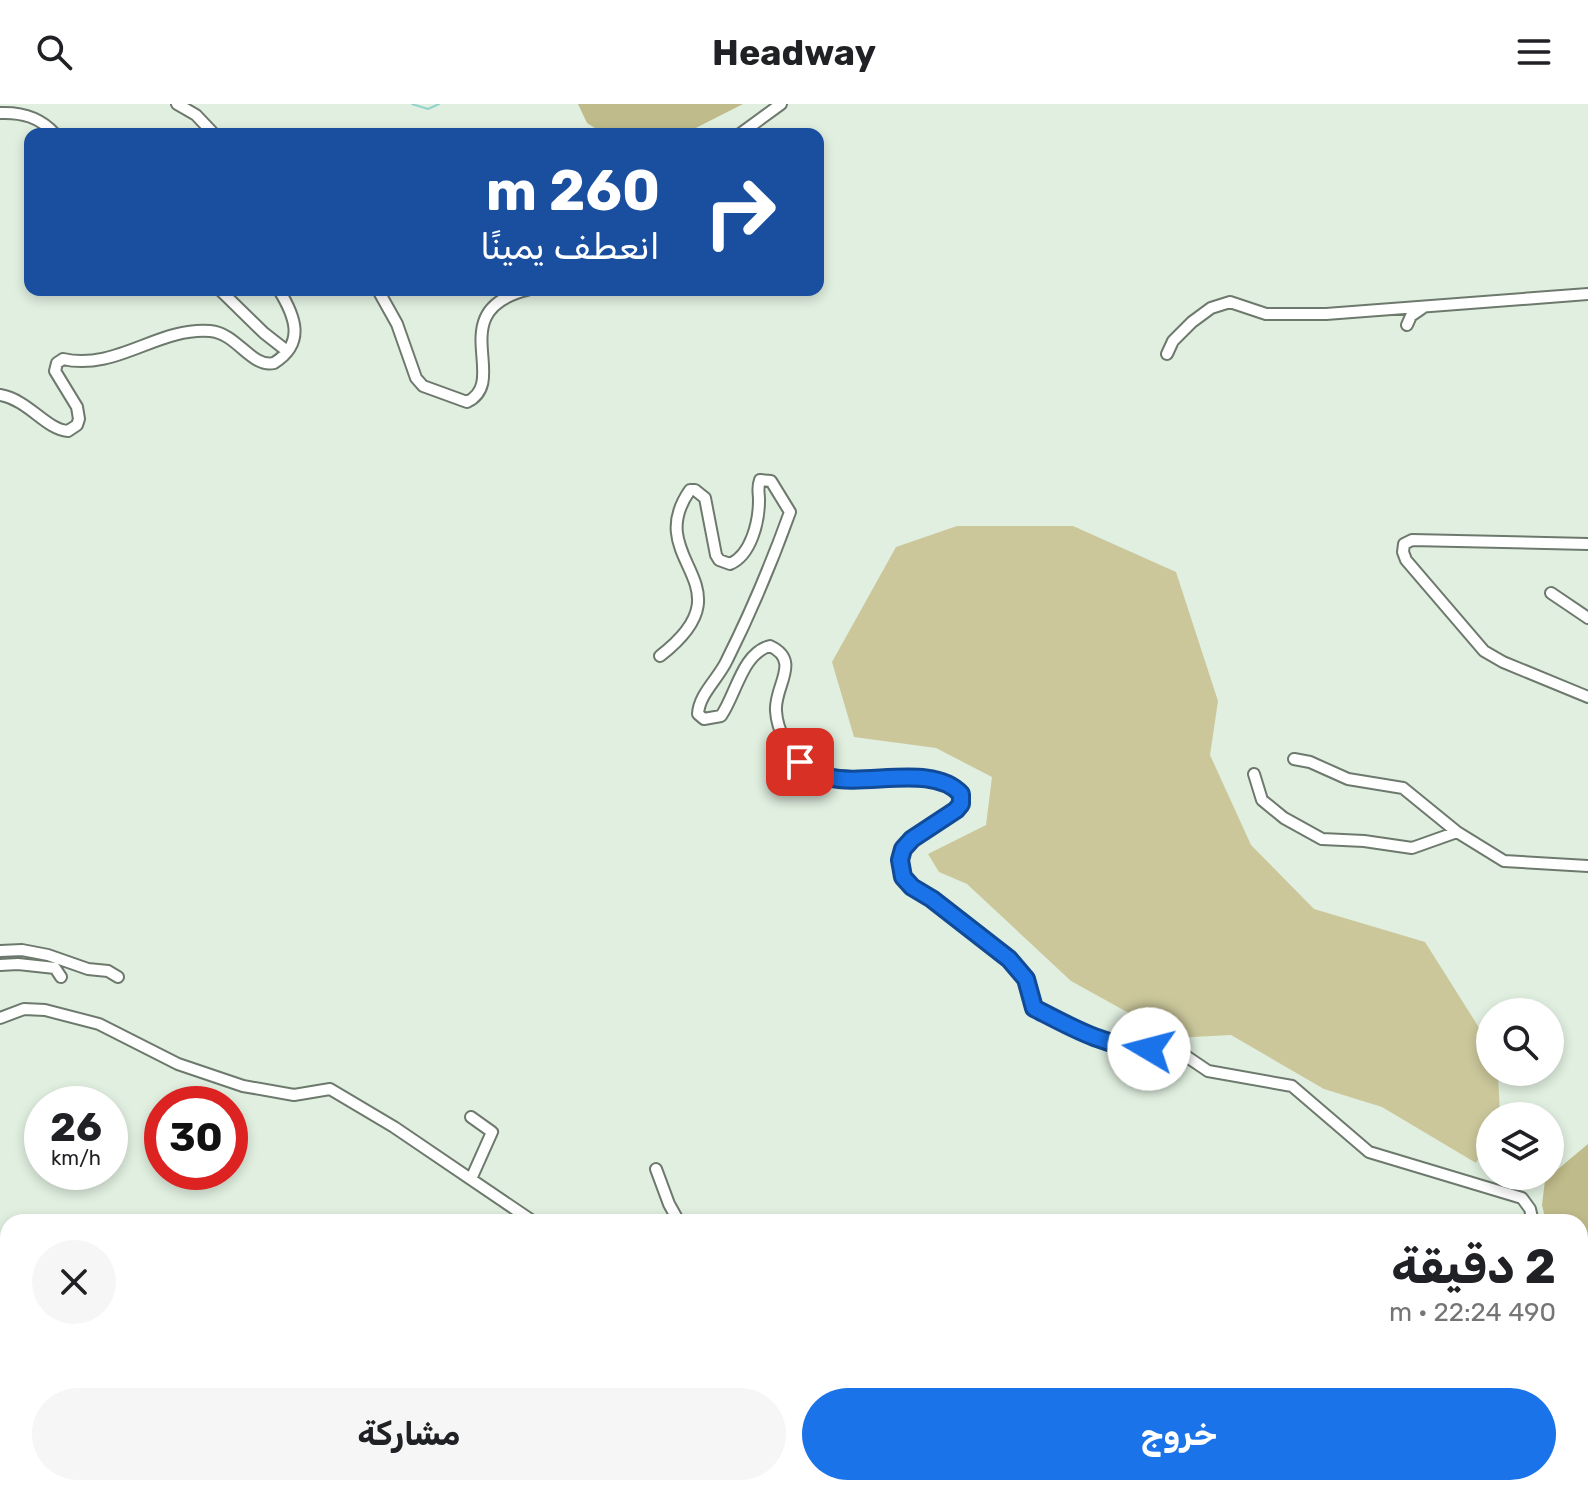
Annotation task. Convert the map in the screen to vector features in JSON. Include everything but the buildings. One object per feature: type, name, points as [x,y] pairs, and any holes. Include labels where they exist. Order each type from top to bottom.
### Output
[{"type":"street","points":[[177,104],[196,115],[208,128]]},
{"type":"street","points":[[748,128],[781,104]]},
{"type":"street","points":[[0,113],[28,115],[49,128]]},
{"type":"street","points":[[1167,354],[1173,341],[1192,322],[1211,308],[1230,302],[1266,314],[1326,314],[1588,294]]},
{"type":"street","points":[[226,296],[287,351]]},
{"type":"street","points":[[0,395],[22,402],[57,429],[68,431],[77,425],[79,413],[55,371],[57,363],[63,359],[78,362],[104,360],[192,331],[212,331],[228,336],[265,365],[279,361],[294,336],[295,320],[282,296]]},
{"type":"street","points":[[381,296],[397,324],[416,378],[423,386],[467,402],[480,394],[483,386],[481,342],[486,316],[498,300],[510,296]]},
{"type":"street","points":[[1407,325],[1411,316],[1429,305]]},
{"type":"street","points":[[660,656],[678,642],[693,624],[698,610],[697,588],[676,534],[676,516],[685,496],[690,490],[695,490],[705,498],[716,555],[719,560],[730,564],[741,557],[755,528],[758,484],[760,480],[771,481],[790,512],[777,550],[743,626],[725,664],[699,704],[698,714],[712,720],[721,716],[738,680],[758,651],[770,646],[781,652],[786,667],[776,711],[785,740],[800,762],[832,778],[933,780],[954,786],[961,794],[961,804],[956,810],[912,839],[903,849],[900,860],[903,877],[912,887],[1009,959],[1026,979],[1034,1008],[1107,1043],[1180,1052],[1208,1071],[1292,1086],[1369,1152],[1522,1198],[1531,1214]]},
{"type":"street","points":[[1588,544],[1412,540],[1404,544],[1403,552],[1406,560],[1484,651],[1588,697]]},
{"type":"street","points":[[1551,593],[1588,618]]},
{"type":"street","points":[[1294,759],[1310,762],[1348,779],[1403,788],[1457,832],[1504,861],[1588,866]]},
{"type":"street","points":[[1254,774],[1262,800],[1284,818],[1322,839],[1412,848],[1457,832]]},
{"type":"street","points":[[0,951],[22,950],[48,955],[88,969],[108,971],[118,977]]},
{"type":"street","points":[[0,965],[55,968],[61,977]]},
{"type":"street","points":[[0,1018],[24,1009],[45,1010],[99,1024],[178,1064],[243,1086],[294,1095],[330,1089],[394,1127],[522,1214]]},
{"type":"street","points":[[471,1117],[492,1132],[471,1179]]},
{"type":"street","points":[[656,1169],[675,1214]]},
{"type":"shaded area","points":[[578,104],[743,104],[696,128],[595,128],[587,123]]},
{"type":"shaded area","points":[[957,526],[1073,526],[1176,572],[1218,701],[1210,755],[1251,845],[1314,909],[1425,942],[1476,1023],[1476,1086],[1499,1086],[1499,1102],[1476,1102],[1476,1163],[1382,1107],[1324,1089],[1231,1035],[1174,1038],[1071,981],[967,884],[939,872],[928,854],[986,825],[992,777],[936,748],[854,737],[832,662],[896,547]]},
{"type":"shaded area","points":[[1588,1144],[1588,1214],[1544,1214],[1544,1190],[1564,1190],[1564,1164]]},
{"type":"waterway","points":[[412,104],[428,109],[439,104]]},
{"type":"route","points":[[800,762],[832,778],[871,780],[902,777],[954,786],[961,794],[961,804],[903,849],[900,860],[903,877],[912,887],[1009,959],[1026,979],[1034,1008],[1107,1043],[1149,1049]]}]
